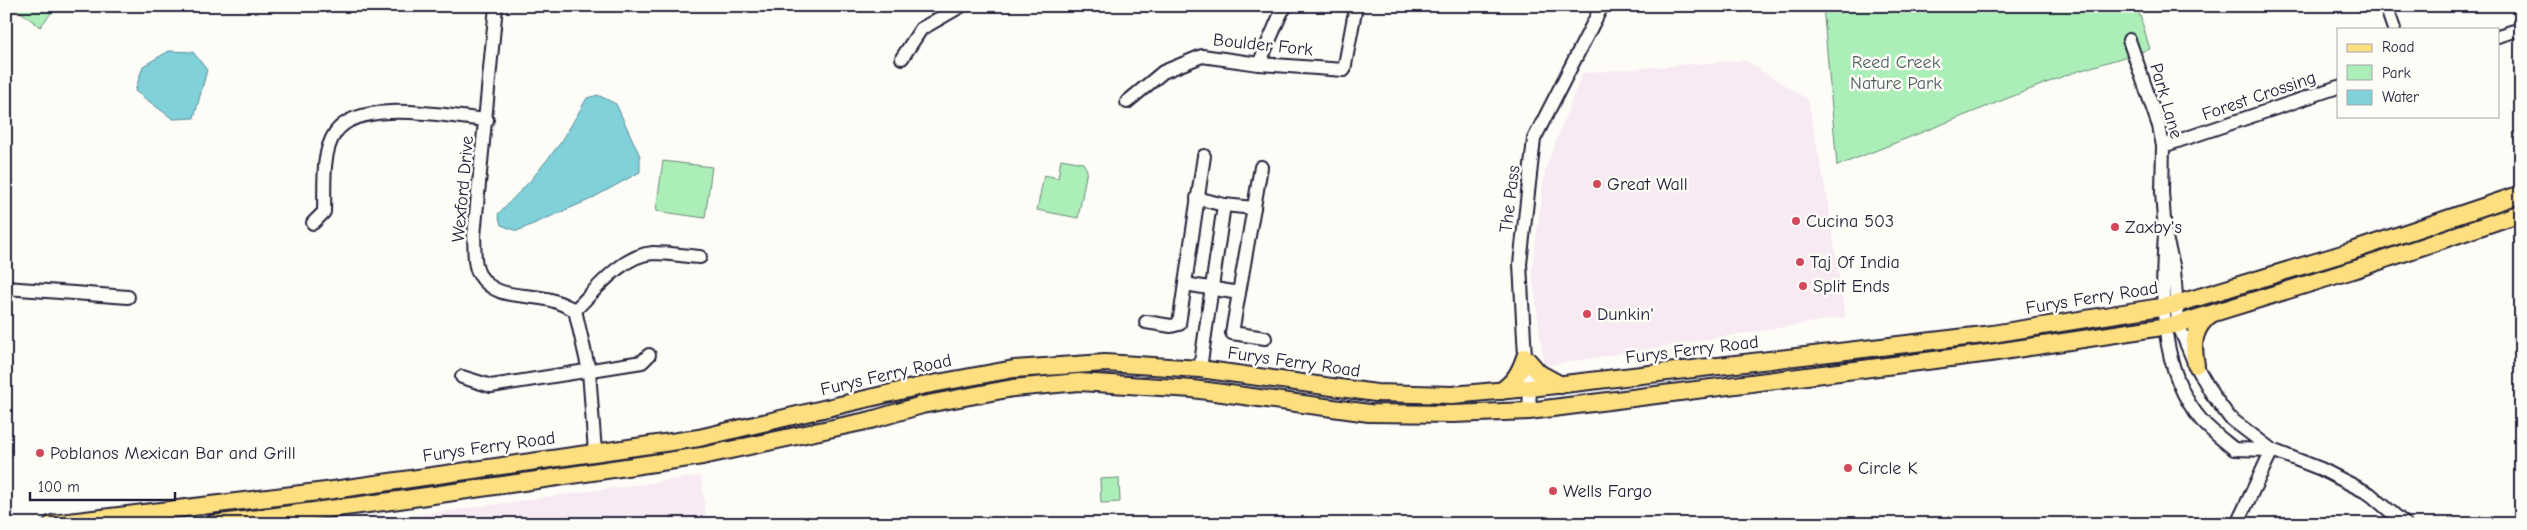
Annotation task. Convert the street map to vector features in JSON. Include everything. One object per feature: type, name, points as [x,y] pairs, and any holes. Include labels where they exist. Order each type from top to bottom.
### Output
[{"type":"main road","name":"Furys Ferry Road","points":[[52,524],[326,491],[699,438],[921,386],[1014,369],[1083,363],[1200,369],[1376,393],[1452,395],[1561,385],[1992,334],[2171,306],[2352,251],[2521,194]]},
{"type":"main road","points":[[213,524],[399,500],[702,456],[872,420],[922,405],[1023,387],[1083,382],[1193,389],[1369,413],[1453,414],[1529,411],[1990,354],[2172,325],[2356,269],[2521,213]]},
{"type":"main road","points":[[2196,364],[2192,348],[2194,333],[2202,321],[2212,313]]},
{"type":"main road","points":[[1852,351],[1854,370]]},
{"type":"main road","points":[[1501,391],[1511,384],[1520,373],[1525,357],[1539,372],[1561,385]]},
{"type":"street","name":"Wexford Drive","points":[[496,6],[474,236],[475,261],[479,274],[496,291],[513,296],[554,300],[576,310]]},
{"type":"street","points":[[902,58],[921,29],[961,6]]},
{"type":"street","points":[[1259,64],[1281,12],[1286,6]]},
{"type":"street","name":"Boulder Fork","points":[[1126,102],[1163,72],[1202,56],[1259,64],[1344,70],[1356,6]]},
{"type":"street","name":"The Pass","points":[[1529,411],[1530,388],[1525,357],[1520,264],[1534,139],[1602,6]]},
{"type":"street","points":[[2386,6],[2394,28]]},
{"type":"street","points":[[2500,35],[2521,29]]},
{"type":"street","name":"Park Lane","points":[[2129,40],[2159,126],[2163,146],[2162,192],[2165,234],[2174,270],[2171,306],[2172,325],[2166,336],[2175,372],[2202,421],[2234,449],[2272,450]]},
{"type":"street","name":"Forest Crossing","points":[[2163,146],[2337,88]]},
{"type":"street","points":[[313,223],[324,212],[327,153],[336,132],[355,117],[382,111],[486,120]]},
{"type":"street","points":[[1146,322],[1171,326],[1179,324],[1204,156]]},
{"type":"street","points":[[1261,167],[1232,333],[1265,338]]},
{"type":"street","points":[[1197,198],[1224,205],[1254,208]]},
{"type":"street","points":[[1200,369],[1224,205]]},
{"type":"street","points":[[595,452],[589,370],[576,310],[610,276],[630,262],[652,253],[700,257]]},
{"type":"street","points":[[1185,284],[1239,293]]},
{"type":"street","points":[[6,288],[128,297]]},
{"type":"street","points":[[2172,325],[2212,394],[2230,418],[2272,450],[2321,469],[2370,494],[2405,524]]},
{"type":"street","points":[[462,377],[490,386],[642,362],[649,355]]},
{"type":"street","points":[[2208,426],[2225,410]]},
{"type":"street","points":[[2237,524],[2272,450]]},
{"type":"shaded area","points":[[1745,60],[1808,100],[1827,198],[1845,317],[1544,366],[1532,271],[1545,171],[1582,73]]},
{"type":"shaded area","points":[[701,476],[707,524],[352,524]]},
{"type":"green space","points":[[13,6],[57,6],[40,27]]},
{"type":"green space","name":"Reed Creek Nature Park","points":[[1823,6],[2137,6],[2150,49],[2069,74],[1837,166]]},
{"type":"green space","points":[[1061,159],[1083,163],[1087,170],[1078,218],[1037,210],[1044,175],[1058,178]]},
{"type":"green space","points":[[663,161],[712,167],[705,218],[656,211]]},
{"type":"green space","points":[[1119,478],[1120,502],[1101,503],[1100,479]]},
{"type":"water","points":[[169,51],[193,52],[207,70],[194,118],[173,119],[135,91],[143,66]]},
{"type":"water","points":[[598,95],[616,104],[640,156],[640,172],[589,200],[517,231],[501,225],[498,214],[531,180],[562,141],[587,98]]},
{"type":"place","name":"Great Wall","points":[[1597,184]]},
{"type":"place","name":"Cucina 503","points":[[1796,221]]},
{"type":"place","name":"Zaxby's","points":[[2115,227]]},
{"type":"place","name":"Taj Of India","points":[[1800,262]]},
{"type":"place","name":"Split Ends","points":[[1803,286]]},
{"type":"place","name":"Dunkin'","points":[[1587,314]]},
{"type":"place","name":"Poblanos Mexican Bar and Grill","points":[[40,453]]},
{"type":"place","name":"Circle K","points":[[1848,468]]},
{"type":"place","name":"Wells Fargo","points":[[1553,491]]}]
